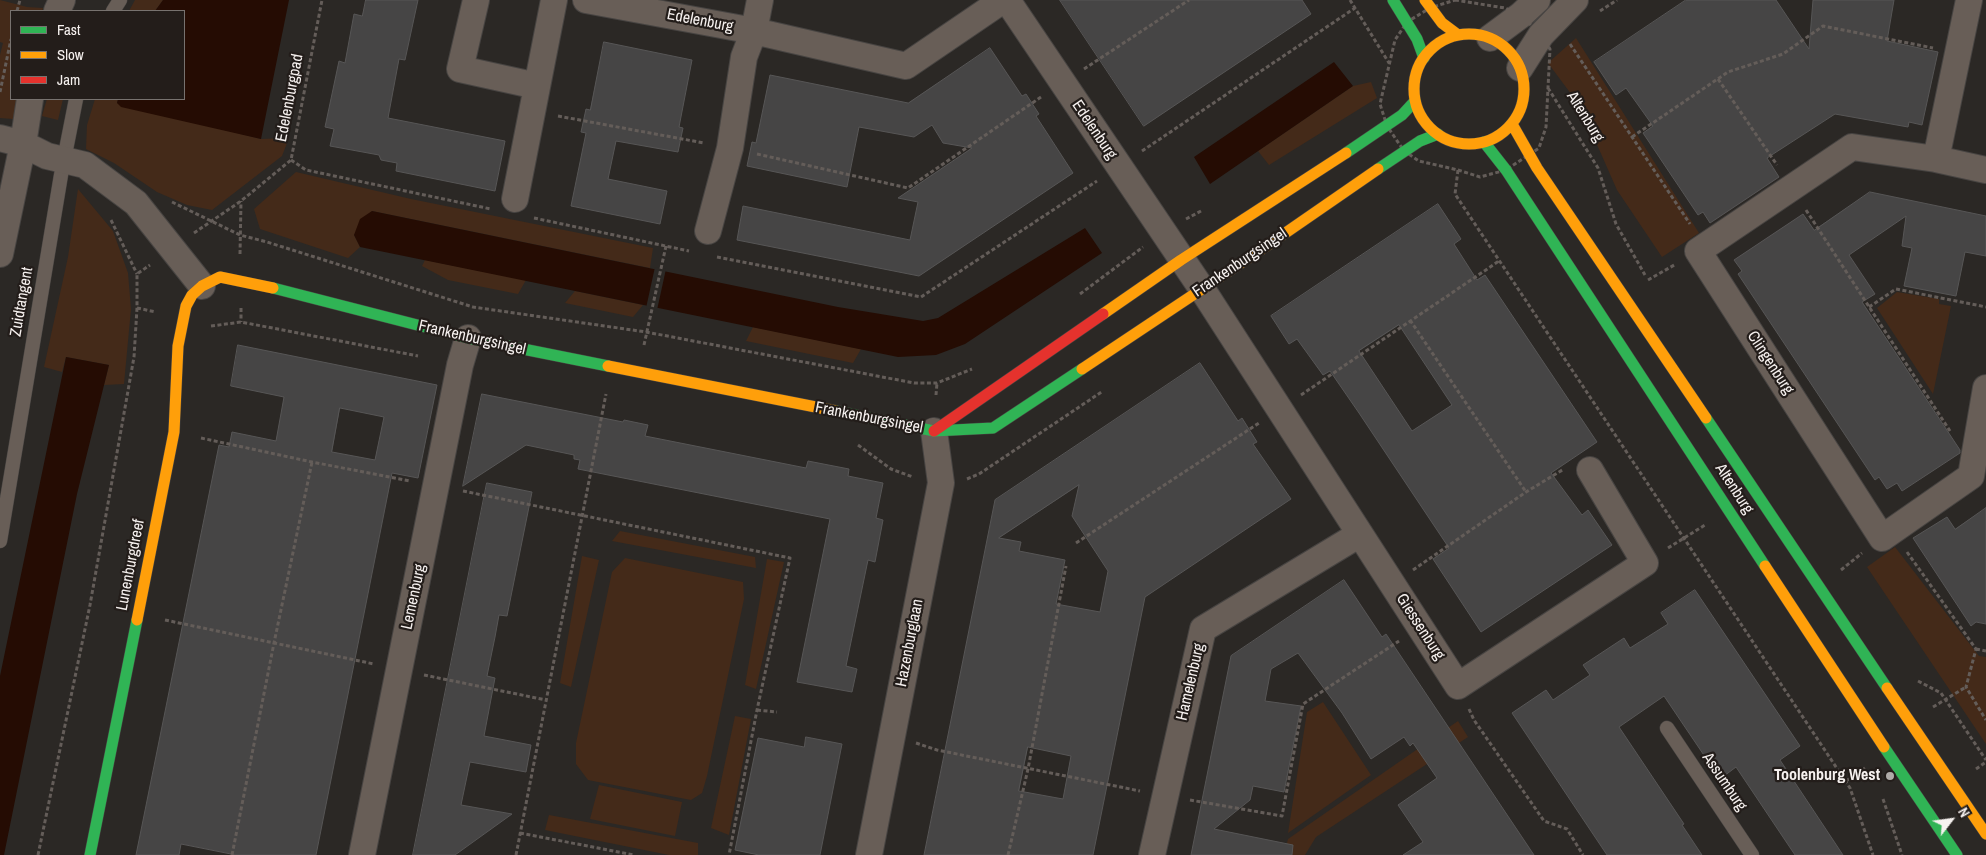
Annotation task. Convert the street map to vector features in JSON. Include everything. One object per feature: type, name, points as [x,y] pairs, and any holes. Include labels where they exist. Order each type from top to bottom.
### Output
[{"type":"street","points":[[476,0],[460,69],[537,86]]},
{"type":"street","points":[[512,209],[554,0]]},
{"type":"street","name":"Edelenburg","points":[[586,0],[754,31],[906,66],[1005,0],[1202,289]]},
{"type":"street","name":"Edelenburg","points":[[701,242],[730,148],[744,57],[754,31],[760,0]]},
{"type":"street","points":[[1393,0],[1407,22],[1424,58]]},
{"type":"street","points":[[1520,68],[1541,35],[1575,0]]},
{"type":"street","points":[[1936,158],[1969,0]]},
{"type":"street","points":[[1428,4],[1442,23],[1458,35]]},
{"type":"street","points":[[1490,38],[1529,8]]},
{"type":"street","points":[[1470,34],[1490,38],[1509,51],[1520,68],[1523,78],[1524,95],[1521,108],[1512,124],[1484,142],[1466,144],[1450,141],[1438,134],[1426,123],[1415,101],[1415,80],[1424,58],[1438,44],[1458,35],[1470,34]]},
{"type":"street","points":[[0,254],[11,141],[30,100]]},
{"type":"street","name":"Frankenburgsingel","points":[[934,431],[1182,260],[1387,126],[1402,115],[1415,101]]},
{"type":"street","name":"Altenburg","points":[[1512,124],[1528,155],[1986,834]]},
{"type":"street","name":"Frankenburgsingel","points":[[202,286],[220,277],[240,280],[468,338],[934,431],[993,428],[1202,289],[1404,151],[1420,141],[1438,134]]},
{"type":"street","points":[[11,141],[47,156],[86,165],[136,203],[202,286]]},
{"type":"street","name":"Altenburg","points":[[1484,142],[1506,170],[1903,776],[1957,855]]},
{"type":"street","points":[[1705,246],[1852,146],[1936,158],[1986,170]]},
{"type":"street","name":"Clingenburg","points":[[1705,246],[1698,251],[1882,538],[1892,531]]},
{"type":"street","name":"Lunenburgdreef","points":[[90,855],[174,432],[178,346],[186,306],[192,294],[202,286]]},
{"type":"street","name":"Giessenburg","points":[[1202,289],[1458,686]]},
{"type":"street","name":"Lemenburg","points":[[362,855],[460,365],[468,338]]},
{"type":"street","points":[[1892,531],[1971,476],[1986,388]]},
{"type":"street","name":"Hazenburglaan","points":[[869,855],[941,483],[934,431]]},
{"type":"street","points":[[1458,686],[1645,563],[1590,470]]},
{"type":"street","name":"Hamelenburg","points":[[1152,855],[1203,629],[1360,534]]},
{"type":"lane","name":"Zuidtangent","points":[[0,541],[64,159],[76,100]]},
{"type":"lane","name":"Assumburg","points":[[1667,728],[1752,855]]},
{"type":"path","name":"Edelenburgpad","points":[[38,855],[90,606],[132,367],[137,308],[137,274],[241,201],[291,160],[322,0]]},
{"type":"path","points":[[533,111],[730,148],[908,188],[1189,0]]},
{"type":"path","points":[[1350,0],[1390,63]]},
{"type":"path","points":[[1455,0],[1505,8],[1529,8],[1541,35],[1550,49],[1546,127],[1539,148],[1506,170],[1480,178],[1458,170],[1419,161],[1404,151],[1387,126],[1380,104],[1395,40],[1407,22],[1428,4],[1455,0]]},
{"type":"path","points":[[714,256],[921,297],[1119,167],[1355,8]]},
{"type":"path","points":[[1632,137],[1728,72],[1783,54],[1824,26],[1958,53]]},
{"type":"path","points":[[1570,43],[1705,246]]},
{"type":"path","points":[[0,92],[10,44]]},
{"type":"path","points":[[1718,79],[1792,187],[1954,436]]},
{"type":"path","name":"Altenburg","points":[[1548,88],[1598,168],[1616,224],[1648,280]]},
{"type":"path","points":[[291,160],[306,170],[512,209],[666,246],[701,242]]},
{"type":"path","points":[[1426,171],[1434,166]]},
{"type":"path","points":[[1458,170],[1455,194],[1683,539],[1846,781],[1873,855]]},
{"type":"path","points":[[136,203],[169,200],[240,235],[473,307],[646,332],[914,383],[937,384],[973,368]]},
{"type":"path","points":[[649,320],[666,246]]},
{"type":"path","points":[[1076,296],[1100,279]]},
{"type":"path","points":[[1869,306],[1896,289],[1986,307]]},
{"type":"path","points":[[1410,320],[1526,492]]},
{"type":"path","points":[[241,322],[460,365]]},
{"type":"path","points":[[850,443],[859,445],[891,469],[917,478],[941,483],[959,483],[979,474],[1110,386]]},
{"type":"path","points":[[596,392],[615,396]]},
{"type":"path","points":[[516,855],[606,394]]},
{"type":"path","points":[[174,432],[312,462],[790,558],[757,710],[729,855]]},
{"type":"path","points":[[232,855],[312,462]]},
{"type":"path","points":[[1393,584],[1526,492],[1570,465],[1590,470]]},
{"type":"path","points":[[1683,539],[1706,525]]},
{"type":"path","points":[[1892,531],[1976,650],[1986,651]]},
{"type":"path","points":[[1008,855],[1028,768],[1066,566]]},
{"type":"path","points":[[137,614],[546,700]]},
{"type":"path","points":[[1931,709],[1966,687],[1976,650]]},
{"type":"path","points":[[1916,680],[1941,693],[1986,761],[1972,772]]},
{"type":"path","points":[[1458,686],[1474,720],[1544,822],[1567,829],[1583,855]]},
{"type":"path","points":[[1966,687],[1986,720]]},
{"type":"path","points":[[757,710],[778,712]]},
{"type":"path","points":[[1846,781],[1865,768]]},
{"type":"path","points":[[1880,790],[1902,855]]},
{"type":"path","points":[[520,833],[634,855]]},
{"type":"shaded area","points":[[0,0],[27,7],[43,8],[42,10],[10,10],[10,100],[19,100],[13,119],[0,118],[0,55],[3,43],[0,42]]},
{"type":"shaded area","points":[[135,0],[163,0],[156,10],[130,10]]},
{"type":"shaded area","points":[[163,0],[289,0],[261,139],[121,107],[117,103],[118,100],[185,100],[185,10],[156,10]]},
{"type":"shaded area","points":[[1576,38],[1699,233],[1662,257],[1617,190],[1580,106],[1548,63]]},
{"type":"shaded area","points":[[1334,62],[1353,86],[1210,184],[1194,157]]},
{"type":"shaded area","points":[[1371,82],[1377,98],[1269,165],[1258,151],[1353,86]]},
{"type":"shaded area","points":[[47,100],[63,100],[58,120],[42,116]]},
{"type":"shaded area","points":[[95,100],[118,100],[117,103],[261,139],[289,138],[282,156],[212,210],[187,205],[157,192],[114,163],[86,149],[87,125]]},
{"type":"shaded area","points":[[296,172],[411,199],[653,248],[650,268],[372,211],[354,235],[360,247],[348,258],[260,229],[254,209]]},
{"type":"shaded area","points":[[78,189],[113,231],[128,273],[131,309],[124,384],[104,385],[109,365],[66,357],[62,372],[44,367],[68,257]]},
{"type":"shaded area","points":[[372,211],[838,307],[923,321],[938,318],[1085,228],[1102,253],[965,344],[936,355],[898,357],[360,247],[354,235],[360,219]]},
{"type":"shaded area","points":[[425,260],[526,280],[518,294],[448,280],[422,266]]},
{"type":"shaded area","points":[[575,291],[643,305],[633,317],[565,303]]},
{"type":"shaded area","points":[[1897,292],[1939,299],[1939,304],[1951,306],[1933,394],[1877,308]]},
{"type":"shaded area","points":[[753,327],[861,349],[853,363],[746,341]]},
{"type":"shaded area","points":[[66,357],[109,365],[77,494],[4,855],[0,855],[0,676]]},
{"type":"shaded area","points":[[620,531],[755,557],[756,568],[612,541]]},
{"type":"shaded area","points":[[1895,547],[1979,656],[1986,657],[1986,744],[1867,567]]},
{"type":"shaded area","points":[[582,556],[599,560],[571,687],[560,683]]},
{"type":"shaded area","points":[[625,558],[743,582],[744,599],[707,776],[702,793],[691,800],[588,780],[576,764],[576,743],[612,572]]},
{"type":"shaded area","points":[[767,559],[784,562],[756,689],[745,685]]},
{"type":"shaded area","points":[[1323,702],[1371,775],[1288,833],[1307,712]]},
{"type":"shaded area","points":[[735,716],[751,719],[729,835],[711,828]]},
{"type":"shaded area","points":[[1458,721],[1468,737],[1316,837],[1305,855],[1284,855],[1288,839]]},
{"type":"shaded area","points":[[599,785],[682,802],[675,836],[590,819]]},
{"type":"shaded area","points":[[549,815],[698,843],[698,855],[669,855],[545,830]]},
{"type":"pier","points":[[655,267],[666,269],[657,310],[646,308]]},
{"type":"building","points":[[366,0],[418,0],[405,60],[399,59],[388,118],[505,141],[495,191],[396,171],[397,163],[381,160],[379,155],[330,146],[334,129],[325,127],[339,61],[345,63],[354,14],[362,16]]},
{"type":"building","points":[[1060,0],[1302,0],[1311,14],[1144,126]]},
{"type":"building","points":[[1686,0],[1776,0],[1809,49],[1813,0],[1894,0],[1887,41],[1938,52],[1922,125],[1909,122],[1908,127],[1835,114],[1767,158],[1779,177],[1710,223],[1703,212],[1698,215],[1643,133],[1653,126],[1626,88],[1616,95],[1594,62]]},
{"type":"building","points":[[604,42],[692,60],[679,127],[683,128],[678,152],[616,141],[608,179],[667,191],[660,224],[571,206],[586,133],[581,132],[586,109],[590,110]]},
{"type":"building","points":[[990,48],[1022,96],[1026,94],[1039,114],[1036,116],[1073,173],[919,276],[737,240],[743,206],[910,240],[918,202],[898,198],[972,148],[943,143],[932,125],[914,137],[859,127],[847,187],[747,166],[752,142],[756,143],[770,75],[908,103]]},
{"type":"building","points":[[1870,192],[1986,216],[1986,256],[1965,252],[1956,296],[1904,286],[1912,248],[1902,246],[1906,216],[1849,255],[1875,294],[1862,302],[1960,450],[1960,453],[1902,491],[1897,483],[1887,489],[1879,477],[1875,480],[1738,274],[1742,271],[1734,260],[1803,214],[1814,230]]},
{"type":"building","points":[[1438,204],[1461,239],[1454,244],[1477,280],[1485,275],[1597,442],[1551,473],[1582,515],[1588,510],[1612,545],[1481,632],[1433,559],[1449,548],[1330,371],[1323,375],[1297,339],[1289,344],[1271,316]],"holes":[[[1399,325],[1452,405],[1412,431],[1359,351]]]},
{"type":"building","points":[[238,345],[437,385],[418,478],[392,473],[316,855],[236,855],[181,844],[179,855],[136,855],[219,445],[229,447],[232,432],[276,441],[284,397],[231,386]],"holes":[[[340,408],[384,417],[375,460],[332,452]]]},
{"type":"building","points":[[1200,363],[1238,421],[1242,418],[1257,442],[1253,444],[1291,499],[1145,597],[1093,855],[924,855],[995,500]],"holes":[[[1079,485],[1072,516],[1108,571],[1100,612],[1056,604],[1065,560],[1019,551],[1021,542],[999,538]],[[1028,747],[1071,756],[1063,799],[1019,791]]]},
{"type":"building","points":[[482,394],[623,422],[624,420],[648,425],[645,436],[806,468],[808,461],[849,469],[848,476],[883,483],[876,518],[883,520],[875,562],[868,560],[846,666],[857,669],[852,692],[797,682],[830,519],[578,469],[580,460],[574,459],[574,455],[526,445],[463,486]]},
{"type":"building","points":[[487,483],[532,492],[507,616],[499,615],[487,676],[495,678],[484,736],[531,745],[526,772],[470,762],[461,805],[512,814],[455,855],[413,855]]},
{"type":"building","points":[[1986,508],[1986,624],[1976,622],[1971,626],[1913,538],[1947,517],[1955,529]]},
{"type":"building","points":[[1344,580],[1382,637],[1386,634],[1534,855],[1403,855],[1423,842],[1398,805],[1437,778],[1413,743],[1410,746],[1404,737],[1371,759],[1342,713],[1298,653],[1271,669],[1265,701],[1301,706],[1284,792],[1253,786],[1250,800],[1214,829],[1293,845],[1292,855],[1191,855],[1231,656]]},
{"type":"building","points":[[1695,590],[1800,746],[1780,760],[1843,855],[1795,855],[1736,767],[1720,779],[1664,696],[1619,727],[1684,824],[1682,825],[1702,855],[1607,855],[1512,713],[1546,690],[1553,700],[1590,675],[1583,665],[1624,638],[1630,648],[1668,624],[1661,613]]},
{"type":"building","points":[[806,737],[842,744],[820,855],[759,855],[735,850],[758,738],[804,747]]},
{"type":"traffic: fast","points":[[1393,0],[1417,39],[1424,58]]},
{"type":"traffic: fast","points":[[1346,153],[1402,115],[1415,101]]},
{"type":"traffic: fast","points":[[1378,169],[1420,141],[1438,134]]},
{"type":"traffic: fast","points":[[1484,142],[1506,170],[1765,566]]},
{"type":"traffic: fast","points":[[273,288],[468,338],[608,366]]},
{"type":"traffic: fast","points":[[836,411],[934,431],[993,428],[1082,369]]},
{"type":"traffic: fast","points":[[1706,418],[1887,688]]},
{"type":"traffic: fast","points":[[90,855],[137,620]]},
{"type":"traffic: fast","points":[[1884,747],[1957,855]]},
{"type":"traffic: slow","points":[[1425,0],[1442,23],[1458,35]]},
{"type":"traffic: slow","points":[[1469,34],[1490,38],[1508,50],[1520,68],[1524,89],[1520,110],[1508,128],[1490,140],[1469,144],[1448,140],[1430,128],[1418,110],[1414,89],[1418,68],[1430,50],[1448,38],[1469,34]]},
{"type":"traffic: slow","points":[[1512,124],[1537,168],[1706,418]]},
{"type":"traffic: slow","points":[[1103,314],[1181,260],[1346,153]]},
{"type":"traffic: slow","points":[[1082,369],[1378,169]]},
{"type":"traffic: slow","points":[[137,620],[174,432],[178,346],[186,306],[192,295],[202,286],[220,277],[273,288]]},
{"type":"traffic: slow","points":[[608,366],[836,411]]},
{"type":"traffic: slow","points":[[1765,566],[1884,747]]},
{"type":"traffic: slow","points":[[1887,688],[1986,834]]},
{"type":"traffic: jam","points":[[934,431],[1103,314]]},
{"type":"place","name":"Toolenburg West","points":[[1890,776]]}]
